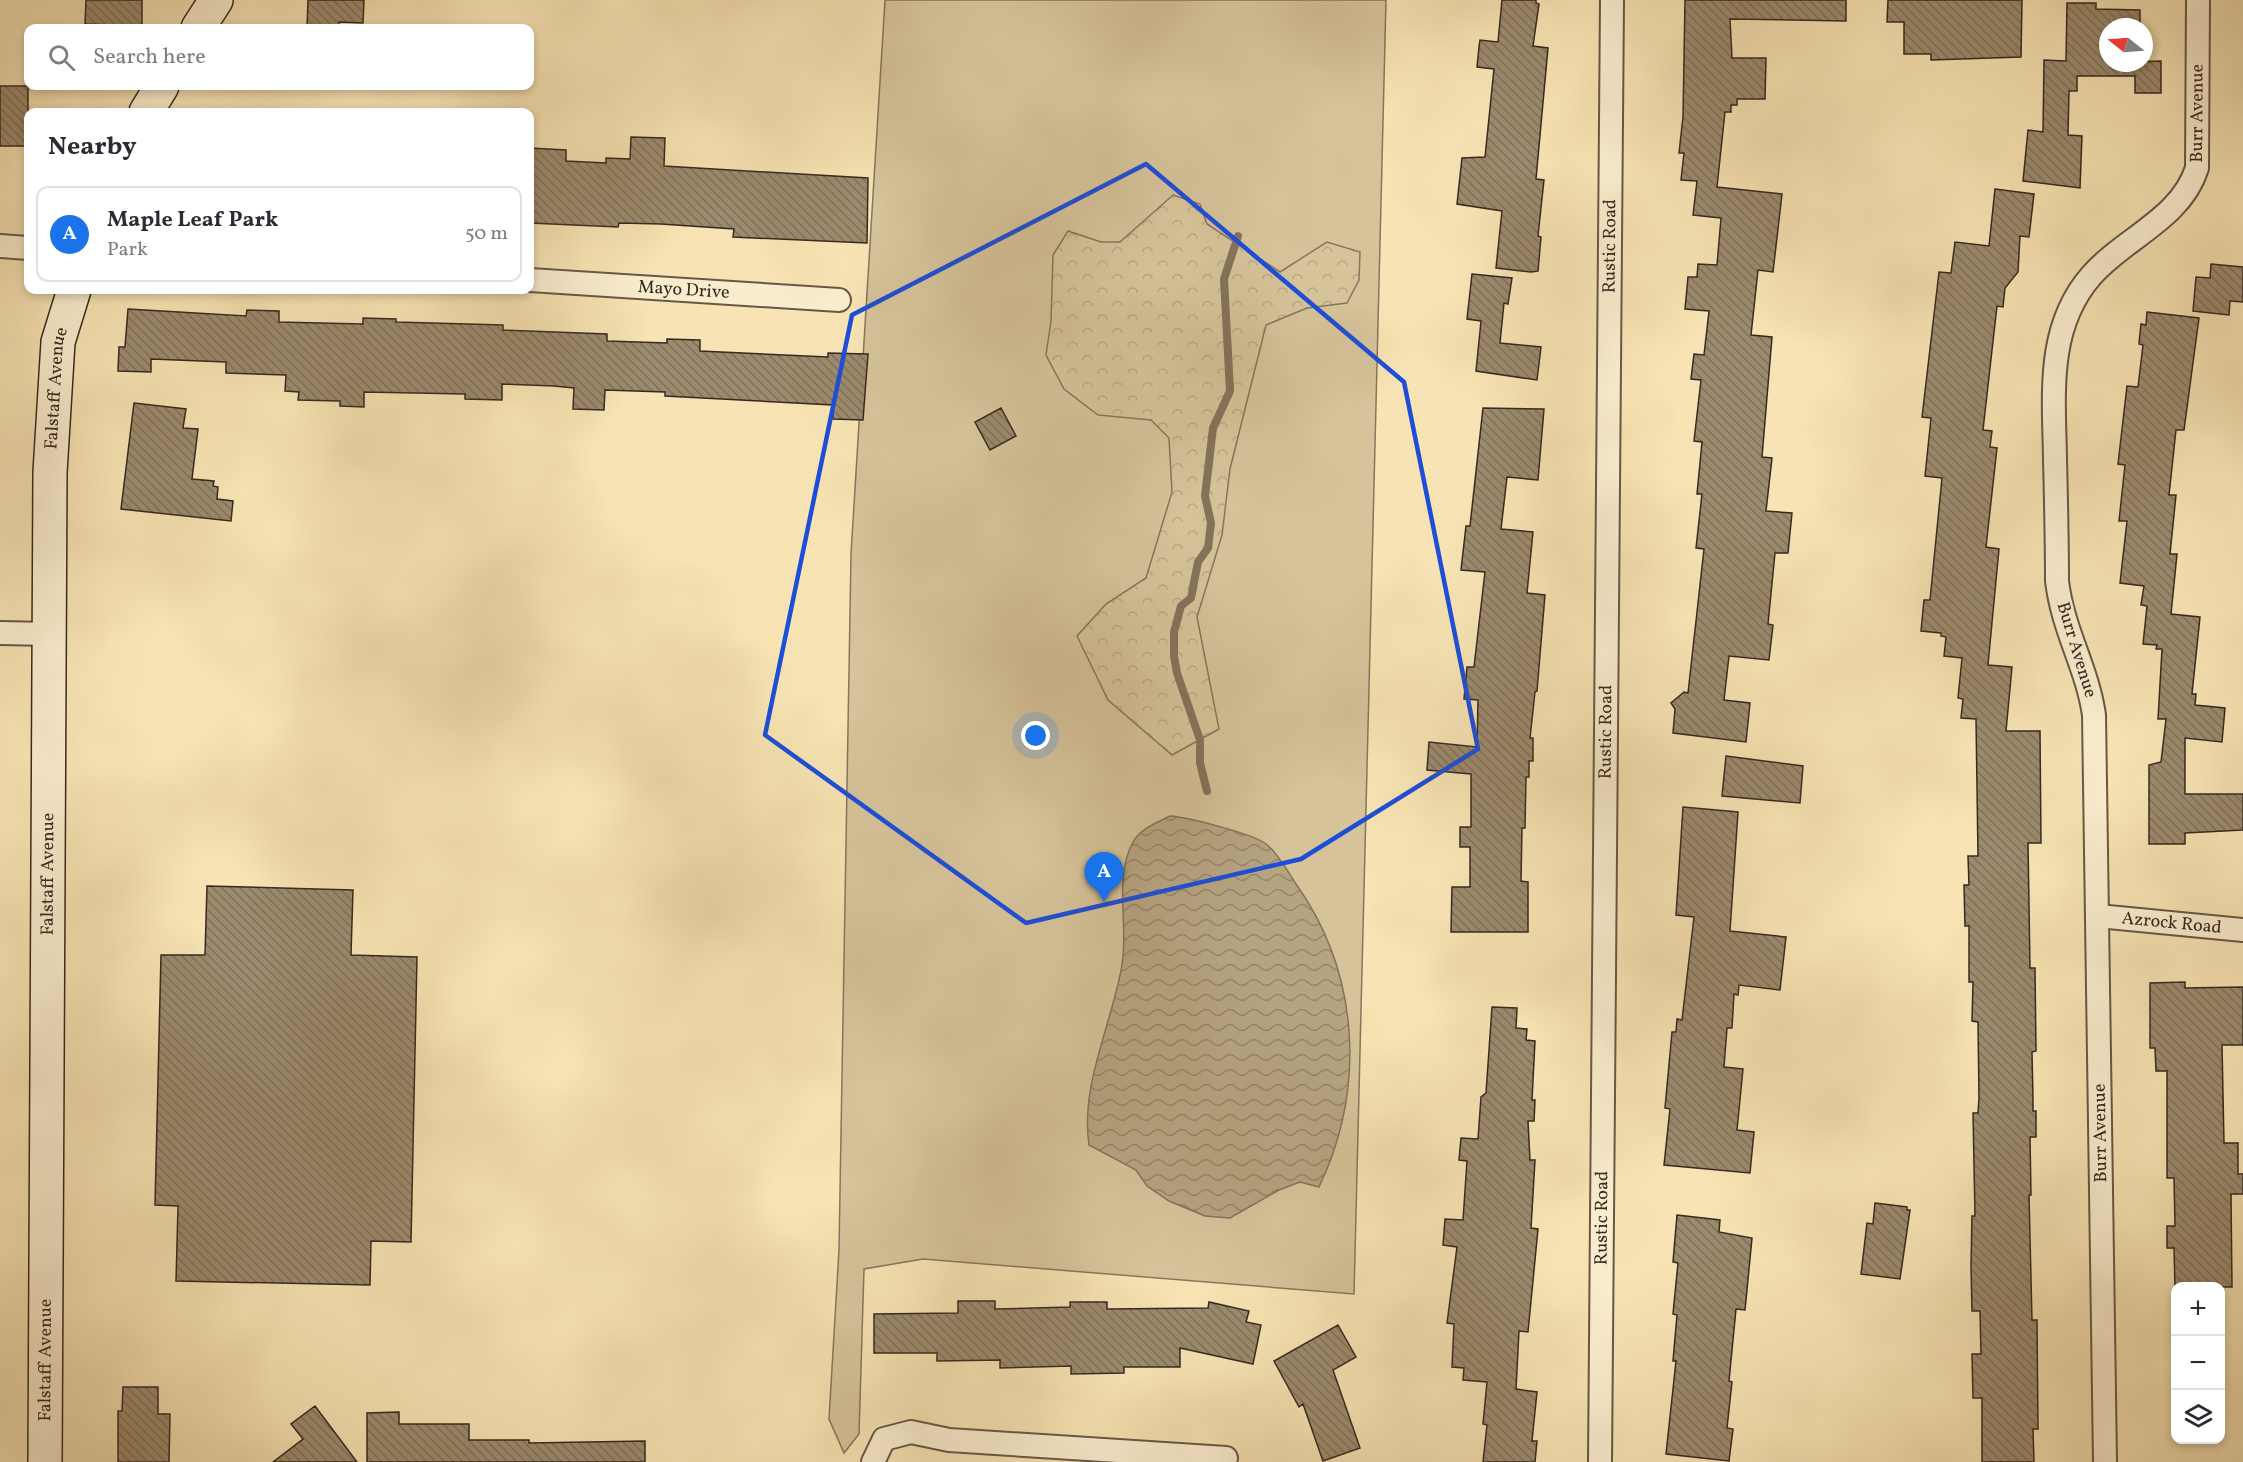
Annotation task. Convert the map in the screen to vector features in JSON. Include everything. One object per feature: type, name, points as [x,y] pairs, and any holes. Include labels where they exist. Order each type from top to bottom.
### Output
[{"type":"street","points":[[201,24],[216,0]]},
{"type":"street","name":"Rustic Road","points":[[1600,1462],[1612,0]]},
{"type":"street","name":"Burr Avenue","points":[[2105,1462],[2094,715],[2090,688],[2060,610],[2057,581],[2053,372],[2065,319],[2090,277],[2156,223],[2180,200],[2193,182],[2197,168],[2198,0]]},
{"type":"street","points":[[148,108],[160,90]]},
{"type":"street","points":[[0,246],[24,248]]},
{"type":"street","name":"Mayo Drive","points":[[534,280],[839,300]]},
{"type":"street","name":"Falstaff Avenue","points":[[45,1462],[50,472],[58,342],[73,294]]},
{"type":"street","points":[[0,633],[50,634]]},
{"type":"street","name":"Azrock Road","points":[[2098,916],[2243,930]]},
{"type":"street","points":[[873,1462],[884,1440],[911,1432],[949,1440],[1226,1458]]},
{"type":"highlighted area","points":[[1146,164],[1404,382],[1478,749],[1301,859],[1026,923],[765,735],[852,315]]},
{"type":"green space","points":[[885,0],[1386,0],[1354,1294],[923,1259],[864,1269],[859,1434],[844,1453],[829,1419],[839,1250],[851,554]]},
{"type":"green space","points":[[1173,195],[1200,204],[1207,224],[1280,272],[1327,242],[1360,252],[1359,280],[1347,303],[1307,308],[1266,325],[1230,469],[1222,535],[1197,617],[1219,729],[1172,755],[1108,700],[1077,636],[1106,604],[1146,578],[1172,492],[1169,438],[1151,420],[1098,415],[1064,389],[1046,355],[1051,321],[1053,255],[1068,231],[1101,242],[1120,242]]},
{"type":"water","points":[[1170,816],[1235,831],[1259,840],[1270,848],[1317,919],[1333,956],[1344,994],[1349,1032],[1349,1072],[1344,1111],[1334,1150],[1319,1187],[1300,1182],[1279,1190],[1230,1218],[1205,1216],[1169,1201],[1147,1186],[1136,1170],[1089,1145],[1087,1122],[1093,1077],[1117,987],[1124,950],[1123,887],[1127,856],[1140,833]]},
{"type":"building","points":[[86,0],[142,0],[142,24],[85,24]]},
{"type":"building","points":[[308,0],[364,0],[363,23],[307,24]]},
{"type":"building","points":[[1502,0],[1536,0],[1539,4],[1533,46],[1548,48],[1536,179],[1544,180],[1538,236],[1541,237],[1538,271],[1531,272],[1496,268],[1502,211],[1457,204],[1462,158],[1485,157],[1494,69],[1477,67],[1479,47],[1480,40],[1498,42]]},
{"type":"building","points":[[1685,0],[1846,0],[1846,21],[1730,19],[1732,58],[1766,58],[1765,99],[1737,99],[1737,105],[1731,105],[1731,112],[1725,112],[1717,187],[1782,194],[1773,272],[1758,270],[1751,335],[1772,337],[1762,457],[1772,458],[1766,511],[1792,513],[1788,553],[1775,553],[1768,624],[1773,625],[1769,660],[1729,656],[1724,700],[1750,703],[1746,742],[1673,733],[1675,709],[1671,703],[1684,692],[1688,693],[1704,549],[1696,548],[1702,494],[1697,494],[1702,442],[1694,441],[1701,380],[1691,379],[1694,354],[1704,355],[1709,311],[1685,309],[1688,277],[1697,277],[1698,264],[1717,265],[1721,218],[1693,215],[1697,181],[1681,180],[1684,153],[1679,153],[1683,117]]},
{"type":"building","points":[[1888,0],[2022,0],[2021,57],[1931,60],[1931,54],[1904,54],[1904,22],[1887,22]]},
{"type":"building","points":[[2067,3],[2096,3],[2096,9],[2140,10],[2140,18],[2099,18],[2099,72],[2153,72],[2153,61],[2161,61],[2161,93],[2135,93],[2135,76],[2077,76],[2077,91],[2069,91],[2068,135],[2082,136],[2080,188],[2023,181],[2028,130],[2043,132],[2044,60],[2066,61]]},
{"type":"building","points":[[0,86],[24,86],[24,90],[28,90],[28,108],[24,108],[24,146],[0,146]]},
{"type":"building","points":[[631,137],[665,138],[664,166],[868,178],[867,243],[733,237],[734,229],[661,224],[619,223],[618,227],[534,223],[534,148],[566,150],[566,161],[606,163],[606,158],[630,159]]},
{"type":"building","points":[[1995,189],[2034,194],[2029,237],[2020,236],[2018,272],[2005,288],[2003,307],[1997,306],[1983,430],[1992,431],[1990,447],[1997,448],[1986,547],[1999,549],[1988,665],[2012,667],[2006,731],[2040,731],[2041,843],[2028,843],[2030,968],[2035,968],[2036,1051],[2032,1052],[2036,1137],[2030,1137],[2031,1195],[2029,1195],[2032,1320],[2037,1320],[2038,1429],[2033,1429],[2034,1462],[1982,1462],[1982,1398],[1973,1398],[1972,1354],[1981,1354],[1980,1311],[1972,1311],[1971,1266],[1972,1216],[1975,1216],[1973,1113],[1978,1113],[1979,1098],[1978,1022],[1972,1021],[1973,982],[1969,982],[1969,926],[1965,926],[1964,885],[1969,885],[1968,856],[1978,856],[1976,719],[1961,718],[1963,699],[1958,698],[1962,658],[1944,656],[1946,637],[1941,636],[1941,633],[1921,631],[1924,600],[1930,600],[1942,478],[1925,476],[1931,418],[1922,417],[1939,272],[1951,273],[1955,242],[1989,246]]},
{"type":"building","points":[[2211,264],[2243,267],[2243,302],[2230,301],[2229,315],[2193,311],[2196,277],[2210,278]]},
{"type":"building","points":[[1472,274],[1512,278],[1508,304],[1504,303],[1500,343],[1541,347],[1537,380],[1476,371],[1481,321],[1467,319]]},
{"type":"building","points":[[128,309],[246,316],[247,310],[279,311],[279,322],[363,324],[363,318],[396,319],[396,322],[503,325],[503,330],[607,334],[607,341],[667,343],[667,339],[700,340],[700,351],[828,357],[828,353],[868,354],[863,420],[833,419],[833,405],[665,396],[665,392],[605,390],[604,410],[573,409],[574,388],[502,384],[502,400],[465,399],[465,394],[364,392],[364,407],[340,406],[340,401],[298,400],[299,392],[285,391],[286,375],[226,373],[226,362],[151,359],[151,372],[118,371],[119,347],[125,347]]},
{"type":"building","points":[[2147,312],[2199,318],[2184,430],[2176,430],[2169,495],[2176,495],[2170,554],[2177,554],[2171,614],[2200,617],[2192,694],[2196,694],[2195,705],[2225,708],[2222,742],[2185,738],[2185,794],[2243,794],[2243,830],[2185,833],[2185,844],[2149,844],[2149,765],[2161,762],[2166,719],[2158,719],[2162,649],[2156,649],[2157,645],[2143,644],[2147,606],[2141,605],[2144,586],[2120,583],[2127,521],[2119,521],[2125,465],[2118,464],[2127,386],[2138,387],[2143,345],[2139,344],[2141,324],[2146,325]]},
{"type":"building","points":[[134,403],[186,409],[183,428],[198,429],[192,479],[214,481],[213,486],[218,487],[217,499],[233,501],[231,521],[121,509]]},
{"type":"building","points":[[1001,408],[1016,436],[990,450],[975,422]]},
{"type":"building","points":[[1483,408],[1544,409],[1538,480],[1507,477],[1501,529],[1533,532],[1527,593],[1545,595],[1537,691],[1535,692],[1530,738],[1533,738],[1533,761],[1529,761],[1529,777],[1526,777],[1525,828],[1522,828],[1521,881],[1528,882],[1528,932],[1451,932],[1452,887],[1470,887],[1470,847],[1460,847],[1460,827],[1471,827],[1471,774],[1427,770],[1429,742],[1477,747],[1478,700],[1464,699],[1467,667],[1474,667],[1485,572],[1461,570],[1466,526],[1470,526]]},
{"type":"building","points":[[1726,756],[1803,766],[1800,803],[1722,796]]},
{"type":"building","points":[[1683,807],[1738,812],[1730,931],[1786,937],[1780,990],[1739,985],[1738,995],[1734,994],[1732,1028],[1727,1028],[1724,1067],[1743,1069],[1737,1130],[1754,1132],[1750,1173],[1664,1165],[1670,1109],[1665,1108],[1672,1032],[1676,1032],[1677,1019],[1682,1020],[1694,917],[1676,915]]},
{"type":"building","points":[[207,886],[353,890],[351,955],[417,957],[411,1242],[371,1241],[370,1285],[176,1281],[178,1206],[155,1205],[161,955],[205,955]]},
{"type":"building","points":[[2185,982],[2185,988],[2243,987],[2243,1045],[2222,1045],[2224,1143],[2238,1143],[2238,1174],[2243,1174],[2243,1194],[2231,1194],[2232,1287],[2225,1287],[2225,1282],[2175,1282],[2174,1248],[2167,1248],[2167,1226],[2175,1226],[2174,1178],[2167,1178],[2167,1071],[2156,1071],[2155,1048],[2150,1048],[2150,983]]},
{"type":"building","points":[[1492,1007],[1517,1008],[1516,1028],[1527,1029],[1526,1040],[1535,1041],[1532,1100],[1535,1100],[1534,1121],[1528,1121],[1530,1160],[1535,1160],[1531,1228],[1538,1229],[1528,1332],[1519,1331],[1516,1389],[1537,1392],[1532,1441],[1537,1441],[1535,1462],[1483,1462],[1487,1425],[1483,1424],[1487,1382],[1463,1380],[1464,1368],[1452,1367],[1454,1324],[1447,1323],[1457,1247],[1443,1245],[1445,1219],[1463,1220],[1467,1161],[1459,1160],[1461,1138],[1478,1139],[1481,1097],[1486,1093]]},
{"type":"building","points":[[1875,1203],[1907,1207],[1907,1210],[1910,1210],[1900,1279],[1861,1274],[1867,1223],[1873,1224]]},
{"type":"building","points":[[1677,1215],[1720,1220],[1719,1232],[1752,1238],[1745,1310],[1736,1309],[1729,1381],[1732,1382],[1727,1428],[1733,1429],[1729,1461],[1666,1454],[1676,1361],[1673,1361],[1677,1315],[1673,1314],[1678,1263],[1673,1262]]},
{"type":"building","points":[[958,1301],[995,1301],[995,1309],[1070,1307],[1070,1302],[1107,1302],[1107,1309],[1208,1308],[1209,1302],[1249,1311],[1246,1322],[1261,1325],[1253,1364],[1180,1348],[1180,1367],[1124,1367],[1124,1373],[1071,1374],[1071,1366],[1000,1368],[1000,1360],[937,1361],[937,1353],[874,1353],[874,1314],[958,1313]]},
{"type":"building","points":[[1338,1325],[1356,1357],[1333,1370],[1360,1448],[1323,1461],[1303,1404],[1299,1407],[1274,1361]]},
{"type":"building","points":[[123,1387],[158,1387],[158,1414],[170,1414],[169,1462],[118,1462],[118,1411],[122,1411]]},
{"type":"building","points":[[315,1406],[357,1462],[273,1462],[303,1439],[291,1424]]},
{"type":"building","points":[[399,1412],[399,1424],[469,1424],[469,1440],[529,1440],[529,1443],[645,1441],[645,1462],[367,1462],[367,1413]]},
{"type":"waterway","points":[[1207,791],[1200,763],[1200,740],[1177,673],[1174,632],[1181,606],[1191,598],[1198,562],[1208,548],[1211,523],[1205,496],[1213,428],[1230,391],[1224,279],[1238,236]]},
{"type":"place","name":"Maple Leaf Park","points":[[1104,902]]}]
